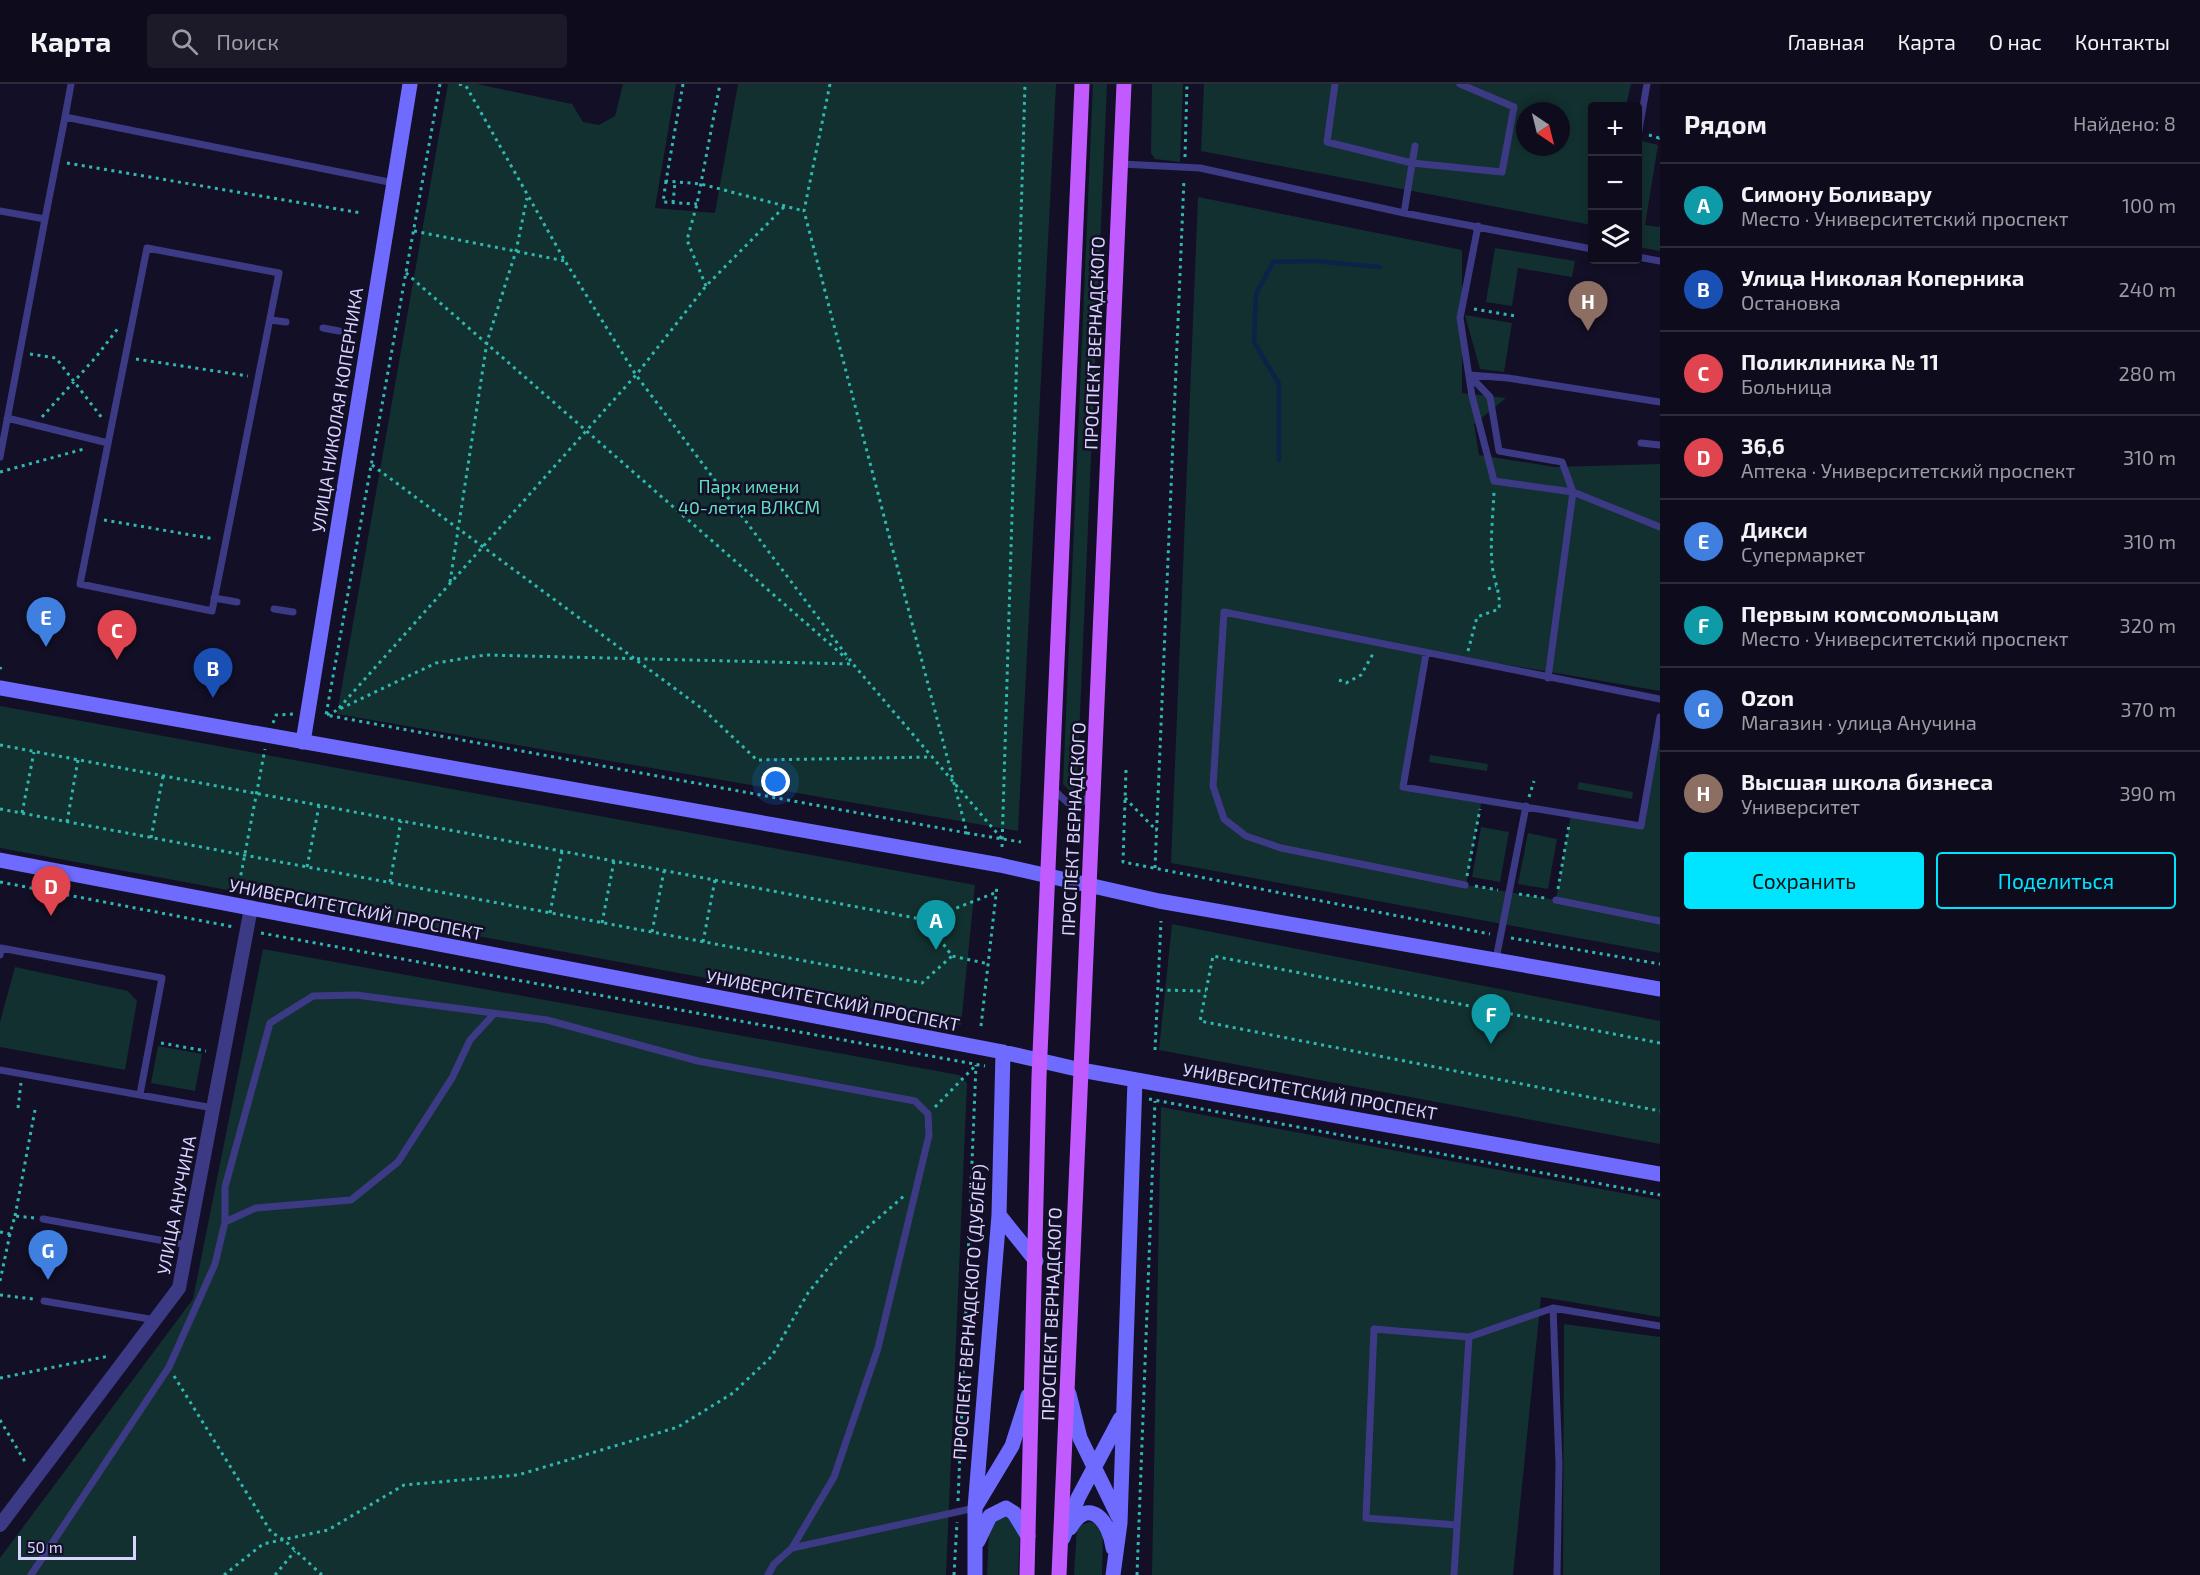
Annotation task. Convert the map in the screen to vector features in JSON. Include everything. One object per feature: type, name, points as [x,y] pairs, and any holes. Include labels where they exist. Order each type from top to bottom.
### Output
[{"type":"main road","name":"УЛИЦА НИКОЛАЯ КОПЕРНИКА","points":[[303,742],[410,84]]},
{"type":"main road","name":"ПРОСПЕКТ ВЕРНАДСКОГО","points":[[1027,1575],[1040,1060],[1082,84]]},
{"type":"main road","name":"ПРОСПЕКТ ВЕРНАДСКОГО","points":[[1059,1575],[1091,885],[1124,84]]},
{"type":"main road","points":[[0,688],[1047,874],[1170,903],[1660,989]]},
{"type":"main road","name":"УНИВЕРСИТЕТСКИЙ ПРОСПЕКТ","points":[[0,860],[1003,1052],[1081,1070],[1660,1174]]},
{"type":"main road","name":"ПРОСПЕКТ ВЕРНАДСКОГО (ДУБЛЁР)","points":[[975,1575],[975,1508],[999,1215],[1003,1052]]},
{"type":"main road","points":[[1113,1575],[1120,1523],[1136,1080]]},
{"type":"main road","points":[[999,1215],[1036,1261]]},
{"type":"main road","points":[[1067,1383],[1080,1438],[1120,1523]]},
{"type":"main road","points":[[975,1508],[1012,1446],[1031,1387]]},
{"type":"main road","points":[[1061,1544],[1078,1498],[1123,1414]]},
{"type":"main road","points":[[975,1550],[983,1528],[997,1511],[1006,1508],[1014,1513],[1028,1536]]},
{"type":"main road","points":[[1061,1544],[1077,1519],[1082,1515],[1092,1513],[1100,1516],[1108,1525],[1114,1558]]},
{"type":"street","name":"УЛИЦА АНУЧИНА","points":[[0,1525],[179,1288],[251,908]]},
{"type":"lane","points":[[0,457],[71,84]]},
{"type":"lane","points":[[1335,84],[1327,142],[1412,163],[1502,172],[1514,107],[1460,84]]},
{"type":"lane","points":[[1642,113],[1647,84]]},
{"type":"lane","points":[[65,117],[394,183]]},
{"type":"lane","points":[[1404,213],[1415,146]]},
{"type":"lane","points":[[1120,164],[1200,168],[1404,213],[1588,248]]},
{"type":"lane","points":[[0,211],[45,219]]},
{"type":"lane","points":[[1478,226],[1460,318],[1472,396],[1494,481],[1573,492],[1660,527]]},
{"type":"lane","points":[[147,248],[279,273],[271,320],[212,611],[80,584],[147,248]]},
{"type":"lane","points":[[1642,258],[1660,261]]},
{"type":"lane","points":[[271,320],[286,322]]},
{"type":"lane","points":[[323,328],[339,332]]},
{"type":"lane","points":[[1469,375],[1508,378],[1660,402]]},
{"type":"lane","points":[[1469,375],[1490,397],[1499,451],[1562,462],[1573,492],[1548,678]]},
{"type":"lane","points":[[7,418],[108,443]]},
{"type":"lane","points":[[1641,443],[1660,445]]},
{"type":"lane","points":[[214,598],[237,602]]},
{"type":"lane","points":[[274,609],[293,612]]},
{"type":"lane","points":[[1465,885],[1281,848],[1246,836],[1224,819],[1213,786],[1224,612],[1465,662],[1660,699]]},
{"type":"lane","points":[[1426,654],[1403,786],[1641,826],[1660,717]]},
{"type":"lane","points":[[1051,782],[1058,797],[1069,804],[1084,801],[1095,783]]},
{"type":"lane","points":[[1495,960],[1526,806]]},
{"type":"lane","points":[[1556,900],[1660,921]]},
{"type":"lane","points":[[0,955],[1,948],[162,978],[140,1094]]},
{"type":"lane","points":[[31,1575],[169,1366],[215,1264],[225,1222],[225,1187],[270,1023],[314,996],[356,995],[547,1020],[698,1061],[915,1101],[928,1114],[929,1135],[875,1359],[834,1477],[792,1548],[774,1564],[768,1575]]},
{"type":"lane","points":[[225,1222],[256,1208],[351,1200],[398,1162],[452,1078],[470,1040],[494,1014]]},
{"type":"lane","points":[[0,1070],[213,1108]]},
{"type":"lane","points":[[43,1219],[187,1245]]},
{"type":"lane","points":[[44,1301],[155,1320]]},
{"type":"lane","points":[[1553,1308],[1559,1463],[1557,1575]]},
{"type":"lane","points":[[1457,1525],[1366,1518],[1374,1329],[1469,1337],[1553,1308],[1660,1326]]},
{"type":"lane","points":[[1454,1575],[1469,1337]]},
{"type":"lane","points":[[792,1548],[975,1508]]},
{"type":"path","points":[[326,716],[440,84]]},
{"type":"path","points":[[459,84],[465,86],[565,261],[636,375],[853,664],[1002,839]]},
{"type":"path","points":[[683,84],[663,202],[697,204]]},
{"type":"path","points":[[706,286],[687,240],[697,204],[720,84]]},
{"type":"path","points":[[830,84],[804,211],[967,833]]},
{"type":"path","points":[[1002,847],[1025,84]]},
{"type":"path","points":[[1155,868],[1187,84]]},
{"type":"path","points":[[56,161],[361,213]]},
{"type":"path","points":[[666,181],[701,184],[804,211]]},
{"type":"path","points":[[673,202],[675,182]]},
{"type":"path","points":[[449,583],[487,342],[516,251],[527,196]]},
{"type":"path","points":[[337,710],[636,375],[706,286],[784,207]]},
{"type":"path","points":[[414,231],[565,261]]},
{"type":"path","points":[[406,273],[853,664]]},
{"type":"path","points":[[34,425],[96,357],[136,304]]},
{"type":"path","points":[[1463,308],[1516,316]]},
{"type":"path","points":[[20,352],[56,358],[111,429]]},
{"type":"path","points":[[126,357],[259,378]]},
{"type":"path","points":[[0,472],[108,443]]},
{"type":"path","points":[[372,465],[704,710],[757,760],[932,758]]},
{"type":"path","points":[[1465,662],[1477,617],[1499,609],[1500,594],[1491,562],[1494,481]]},
{"type":"path","points":[[93,518],[226,541]]},
{"type":"path","points":[[1488,589],[1496,586]]},
{"type":"path","points":[[1340,680],[1346,683],[1361,675],[1371,659],[1377,642]]},
{"type":"path","points":[[326,716],[436,663],[485,655],[853,664]]},
{"type":"path","points":[[235,906],[268,736],[276,715],[308,713],[326,716],[1021,843]]},
{"type":"path","points":[[0,745],[926,920],[997,892]]},
{"type":"path","points":[[22,813],[34,752]]},
{"type":"path","points":[[67,822],[78,760]]},
{"type":"path","points":[[1126,770],[1123,862],[1500,936],[1660,964]]},
{"type":"path","points":[[151,838],[163,776]]},
{"type":"path","points":[[1531,793],[1534,781]]},
{"type":"path","points":[[1125,798],[1157,831]]},
{"type":"path","points":[[307,867],[319,806]]},
{"type":"path","points":[[0,809],[922,983],[952,956]]},
{"type":"path","points":[[390,882],[401,821]]},
{"type":"path","points":[[1064,850],[1079,853]]},
{"type":"path","points":[[550,913],[562,851]]},
{"type":"path","points":[[602,922],[614,861]]},
{"type":"path","points":[[652,932],[664,871]]},
{"type":"path","points":[[703,942],[715,880]]},
{"type":"path","points":[[0,882],[247,930],[977,1062],[985,1066]]},
{"type":"path","points":[[981,1026],[997,886]]},
{"type":"path","points":[[926,920],[952,956],[989,964]]},
{"type":"path","points":[[1155,1050],[1160,990],[1161,921]]},
{"type":"path","points":[[1660,1044],[1213,956],[1200,1021],[1660,1111]]},
{"type":"path","points":[[1160,990],[1206,991]]},
{"type":"path","points":[[150,1041],[206,1051]]},
{"type":"path","points":[[928,1114],[977,1062]]},
{"type":"path","points":[[954,1575],[977,1062]]},
{"type":"path","points":[[18,1108],[22,1074]]},
{"type":"path","points":[[1137,1575],[1155,1101],[1660,1195]]},
{"type":"path","points":[[0,1281],[35,1110]]},
{"type":"path","points":[[224,1575],[263,1544],[328,1530],[404,1485],[518,1475],[678,1427],[734,1393],[772,1356],[808,1293],[845,1247],[919,1181]]},
{"type":"path","points":[[15,1216],[43,1219]]},
{"type":"path","points":[[0,1232],[10,1234]]},
{"type":"path","points":[[0,1295],[44,1301]]},
{"type":"path","points":[[0,1378],[132,1351]]},
{"type":"path","points":[[169,1366],[271,1532],[284,1540],[322,1575]]},
{"type":"path","points":[[0,1420],[35,1479]]},
{"type":"path","points":[[275,1575],[295,1551]]},
{"type":"green space","name":"Парк имени 40-летия ВЛКСМ","points":[[448,84],[477,84],[572,104],[583,122],[599,125],[615,116],[623,84],[676,84],[655,208],[715,213],[738,84],[1056,84],[1018,831],[337,714]]},
{"type":"green space","points":[[1093,84],[1107,84],[1077,784],[1074,789],[1069,790],[1063,784]]},
{"type":"green space","points":[[1152,84],[1183,84],[1180,162],[1155,159],[1151,153]]},
{"type":"green space","points":[[1204,84],[1631,84],[1627,102],[1588,102],[1588,224],[1201,151]]},
{"type":"green space","points":[[1642,141],[1658,145],[1645,225],[1659,227],[1660,224],[1660,251],[1642,248]]},
{"type":"green space","points":[[1198,197],[1462,250],[1462,393],[1506,398],[1474,424],[1479,455],[1555,467],[1660,464],[1660,691],[1428,651],[1403,786],[1482,798],[1466,885],[1556,900],[1571,814],[1641,826],[1660,717],[1660,953],[1171,863]]},
{"type":"green space","points":[[1495,248],[1575,261],[1572,277],[1518,268],[1512,306],[1486,302]]},
{"type":"green space","points":[[1465,315],[1512,323],[1504,372],[1480,369]]},
{"type":"green space","points":[[0,706],[975,885],[961,1025],[0,848]]},
{"type":"green space","points":[[1430,755],[1488,764],[1487,771],[1429,762]]},
{"type":"green space","points":[[1579,782],[1633,792],[1632,799],[1577,789]]},
{"type":"green space","points":[[1481,827],[1509,832],[1500,882],[1472,877]]},
{"type":"green space","points":[[1528,833],[1557,839],[1548,889],[1518,884]]},
{"type":"green space","points":[[1172,924],[1660,1021],[1660,1144],[1159,1050]]},
{"type":"green space","points":[[263,949],[959,1075],[967,1083],[946,1575],[0,1575],[0,1558],[193,1299]]},
{"type":"green space","points":[[15,967],[128,991],[137,1001],[125,1070],[0,1047],[0,1022]]},
{"type":"green space","points":[[158,1046],[202,1054],[195,1091],[151,1083]]},
{"type":"green space","points":[[1161,1107],[1660,1200],[1660,1317],[1541,1297],[1513,1575],[1152,1575]]},
{"type":"green space","points":[[1564,1324],[1660,1337],[1660,1575],[1563,1575]]},
{"type":"green space","points":[[998,1518],[1014,1519],[1020,1535],[1018,1575],[987,1575],[989,1531]]},
{"type":"green space","points":[[1089,1522],[1095,1523],[1103,1534],[1102,1575],[1074,1575],[1077,1527]]},
{"type":"waterway","points":[[1279,460],[1279,384],[1254,342],[1256,294],[1273,262],[1313,261],[1380,267]]},
{"type":"place","name":"Высшая школа бизнеса","points":[[1588,331]]},
{"type":"place","name":"Дикси","points":[[46,647]]},
{"type":"place","name":"Поликлиника № 11","points":[[117,660]]},
{"type":"place","name":"Улица Николая Коперника","points":[[213,698]]},
{"type":"place","name":"36,6","points":[[51,916]]},
{"type":"place","name":"Симону Боливару","points":[[936,950]]},
{"type":"place","name":"Первым комсомольцам","points":[[1491,1044]]},
{"type":"place","name":"Ozon","points":[[48,1280]]}]
